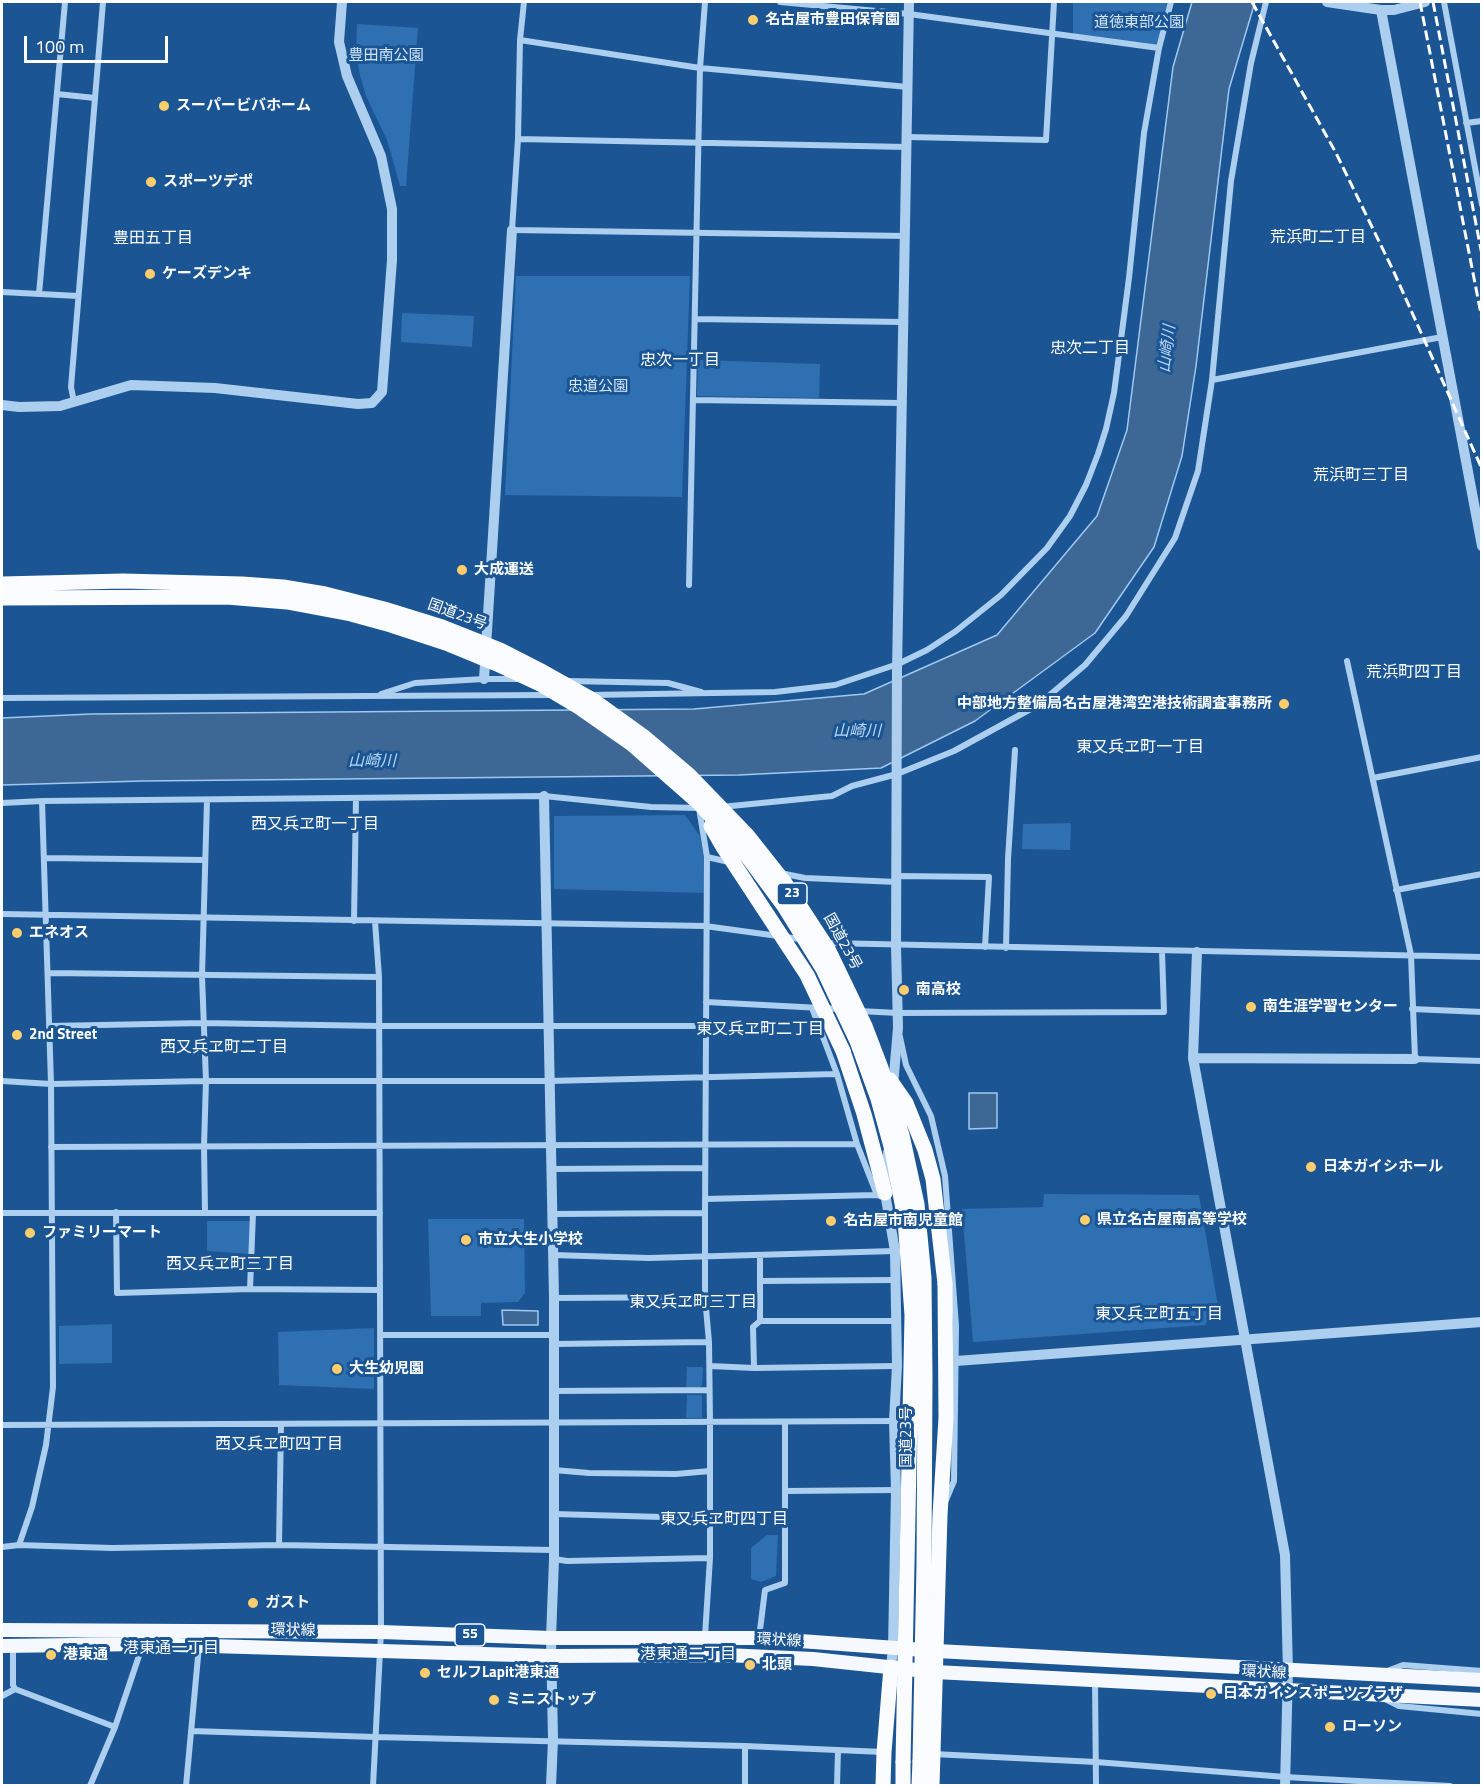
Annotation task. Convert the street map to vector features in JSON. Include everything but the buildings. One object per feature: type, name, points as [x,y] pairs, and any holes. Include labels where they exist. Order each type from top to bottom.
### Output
[{"type":"highway","name":"国道23号","points":[[2,584],[123,581],[283,587],[325,594],[442,627],[500,650],[543,672],[593,700],[643,736],[689,775],[747,835],[785,883],[828,949],[865,1026],[902,1135],[917,1204],[924,1278],[924,1565],[919,1785]]},
{"type":"highway","name":"国道23号","points":[[2,598],[226,597],[287,602],[351,614],[391,625],[477,656],[542,685],[579,707],[632,744],[698,805],[747,856],[784,906],[823,969],[857,1041],[878,1099],[892,1150],[905,1220],[912,1315],[903,1785]]},
{"type":"highway","points":[[698,805],[723,848],[807,975],[843,1051],[864,1114],[882,1195]]},
{"type":"highway","points":[[881,1068],[906,1103],[925,1150],[933,1179],[945,1284],[946,1418],[940,1515],[932,1785]]},
{"type":"highway","points":[[883,1785],[891,1667]]},
{"type":"main road","name":"環状線","points":[[2,1630],[381,1632],[551,1638],[705,1636],[1288,1671],[1482,1680]]},
{"type":"main road","name":"環状線","points":[[7,1646],[143,1644],[379,1649],[551,1656],[726,1655],[813,1659],[935,1672],[1482,1700]]},
{"type":"street","points":[[39,294],[65,2]]},
{"type":"street","points":[[74,402],[71,387],[103,2]]},
{"type":"street","points":[[2,405],[60,406],[131,385],[215,388],[358,404],[372,403],[382,392],[392,260],[392,209],[381,156],[347,76],[339,42],[342,2]]},
{"type":"street","points":[[483,679],[518,139],[520,40],[524,2]]},
{"type":"street","points":[[689,585],[700,68],[705,2]]},
{"type":"street","points":[[780,2],[909,15],[1159,48]]},
{"type":"street","points":[[882,1195],[898,1028],[897,667],[909,2]]},
{"type":"street","points":[[518,139],[698,142],[1046,140],[1054,34],[1054,2]]},
{"type":"street","points":[[2,698],[775,692],[835,685],[897,667],[927,650],[956,631],[1001,595],[1047,548],[1070,516],[1090,475],[1106,429],[1114,393],[1144,133],[1159,48],[1171,2]]},
{"type":"street","points":[[2,803],[544,796],[665,808],[698,805],[748,806],[832,796],[852,786],[954,751],[1038,705],[1085,664],[1126,616],[1167,554],[1183,517],[1198,471],[1212,380],[1232,171],[1251,63],[1266,2]]},
{"type":"street","points":[[1327,2],[1381,10],[1394,10],[1425,2]]},
{"type":"street","points":[[1444,2],[1482,205]]},
{"type":"street","points":[[1381,10],[1482,546]]},
{"type":"street","points":[[520,40],[700,68],[909,87]]},
{"type":"street","points":[[57,94],[95,98]]},
{"type":"street","points":[[1466,123],[1482,121]]},
{"type":"street","points":[[512,230],[906,236]]},
{"type":"street","points":[[2,292],[78,296]]},
{"type":"street","points":[[695,319],[903,322]]},
{"type":"street","points":[[1212,380],[1442,337]]},
{"type":"street","points":[[693,400],[902,403]]},
{"type":"street","points":[[1347,661],[1411,955],[1415,1059]]},
{"type":"street","points":[[374,696],[415,683],[483,679],[668,683],[710,694]]},
{"type":"street","points":[[1006,948],[1008,859],[1015,750]]},
{"type":"street","points":[[1373,778],[1482,757]]},
{"type":"street","points":[[544,796],[554,1298],[551,1785]]},
{"type":"street","points":[[354,921],[356,798]]},
{"type":"street","points":[[205,1213],[206,1081],[202,976],[207,800]]},
{"type":"street","points":[[19,1545],[32,1507],[53,1387],[50,1026],[42,801]]},
{"type":"street","points":[[698,805],[706,857],[705,1297],[710,1366],[710,1558],[705,1636]]},
{"type":"street","points":[[706,857],[806,878],[989,877],[985,947]]},
{"type":"street","points":[[45,858],[205,860]]},
{"type":"street","points":[[1396,890],[1482,874]]},
{"type":"street","points":[[2,914],[705,926],[840,945],[1482,957]]},
{"type":"street","points":[[373,1785],[381,1632],[380,1026],[375,921]]},
{"type":"street","points":[[706,1002],[898,1013],[1164,1012],[1162,951]]},
{"type":"street","points":[[1197,952],[1193,1058],[1285,1555],[1288,1671],[1285,1781]]},
{"type":"street","points":[[48,974],[379,977]]},
{"type":"street","points":[[812,1008],[837,1074],[857,1144],[882,1195],[895,1251],[896,1490],[891,1667]]},
{"type":"street","points":[[1412,1010],[1482,1012]]},
{"type":"street","points":[[50,1026],[203,1023],[380,1026],[705,1026]]},
{"type":"street","points":[[898,1028],[906,1065],[931,1116],[945,1176],[956,1326],[956,1361],[954,1481],[940,1515]]},
{"type":"street","points":[[1193,1058],[1482,1061]]},
{"type":"street","points":[[2,1081],[51,1084],[206,1081],[549,1081],[837,1074]]},
{"type":"street","points":[[51,1147],[857,1144]]},
{"type":"street","points":[[553,1168],[705,1168]]},
{"type":"street","points":[[705,1199],[882,1195]]},
{"type":"street","points":[[116,1212],[117,1293],[250,1289],[379,1290]]},
{"type":"street","points":[[2,1213],[380,1213]]},
{"type":"street","points":[[250,1289],[253,1213]]},
{"type":"street","points":[[552,1214],[705,1213]]},
{"type":"street","points":[[553,1255],[706,1258],[895,1251]]},
{"type":"street","points":[[760,1256],[760,1321]]},
{"type":"street","points":[[760,1281],[895,1280]]},
{"type":"street","points":[[554,1298],[705,1297]]},
{"type":"street","points":[[754,1368],[753,1327],[760,1321],[896,1321]]},
{"type":"street","points":[[956,1361],[1482,1322]]},
{"type":"street","points":[[381,1335],[709,1342]]},
{"type":"street","points":[[710,1366],[754,1368],[897,1366]]},
{"type":"street","points":[[554,1391],[709,1390]]},
{"type":"street","points":[[2,1425],[894,1421]]},
{"type":"street","points":[[759,1638],[765,1590],[785,1583],[785,1423]]},
{"type":"street","points":[[279,1545],[282,1425]]},
{"type":"street","points":[[554,1470],[589,1473],[676,1474],[710,1471]]},
{"type":"street","points":[[785,1491],[896,1490]]},
{"type":"street","points":[[554,1514],[662,1517],[710,1514]]},
{"type":"street","points":[[2,1547],[19,1545],[112,1548],[279,1545],[554,1554],[567,1561],[710,1558]]},
{"type":"street","points":[[90,1785],[116,1727],[143,1644]]},
{"type":"street","points":[[186,1785],[199,1645]]},
{"type":"street","points":[[7,1646],[15,1689],[116,1727]]},
{"type":"street","points":[[1378,1674],[1403,1665],[1482,1671]]},
{"type":"street","points":[[1095,1680],[1096,1785]]},
{"type":"street","points":[[2,1696],[15,1689]]},
{"type":"street","points":[[1377,1694],[1399,1706],[1482,1714]]},
{"type":"street","points":[[191,1731],[553,1740],[884,1752]]},
{"type":"street","points":[[745,1746],[745,1785]]},
{"type":"street","points":[[837,1785],[838,1750]]},
{"type":"street","points":[[933,1754],[1096,1762],[1285,1781],[1450,1785]]},
{"type":"green space","name":"道徳東部公園","points":[[1073,2],[1171,2],[1159,48],[1073,36]]},
{"type":"green space","name":"豊田南公園","points":[[357,24],[418,28],[406,186],[400,186],[387,140],[366,96],[356,54]]},
{"type":"green space","name":"忠道公園","points":[[516,276],[690,276],[682,497],[505,495]]},
{"type":"green space","points":[[402,313],[474,316],[472,347],[401,342]]},
{"type":"green space","points":[[698,360],[820,364],[819,398],[697,396]]},
{"type":"green space","points":[[685,815],[700,836],[704,858],[704,893],[554,889],[554,816]]},
{"type":"green space","points":[[1071,823],[1070,850],[1022,849],[1023,824]]},
{"type":"green space","points":[[1044,1194],[1199,1195],[1218,1306],[1205,1325],[973,1342],[962,1209],[1043,1207]]},
{"type":"green space","points":[[428,1219],[524,1219],[525,1293],[518,1302],[481,1303],[481,1316],[431,1316]]},
{"type":"green space","points":[[207,1221],[251,1221],[250,1254],[207,1251]]},
{"type":"green space","points":[[112,1324],[112,1363],[59,1364],[59,1326]]},
{"type":"green space","points":[[374,1328],[374,1389],[279,1385],[278,1332]]},
{"type":"green space","points":[[687,1367],[703,1367],[702,1385],[699,1388],[686,1388]]},
{"type":"green space","points":[[687,1395],[702,1395],[702,1418],[686,1418]]},
{"type":"green space","points":[[767,1535],[778,1535],[776,1576],[761,1582],[751,1579],[751,1548]]},
{"type":"water","name":"山崎川","points":[[1192,2],[1255,2],[1229,89],[1196,366],[1182,456],[1154,547],[1095,633],[975,721],[881,768],[739,775],[142,781],[2,785],[2,718],[91,714],[694,709],[864,694],[997,635],[1097,516],[1127,430],[1173,67]]},
{"type":"water","points":[[969,1093],[997,1093],[997,1128],[969,1129]]},
{"type":"water","points":[[502,1310],[538,1311],[538,1325],[503,1325]]},
{"type":"railway","points":[[1252,2],[1336,153],[1393,270],[1482,469]]},
{"type":"railway","points":[[1420,2],[1482,319]]},
{"type":"railway","points":[[1433,2],[1482,255]]},
{"type":"place","name":"名古屋市豊田保育園","points":[[753,20]]},
{"type":"place","name":"スーパービバホーム","points":[[164,106]]},
{"type":"place","name":"スポーツデポ","points":[[151,182]]},
{"type":"place","name":"ケーズデンキ","points":[[150,274]]},
{"type":"place","name":"大成運送","points":[[462,570]]},
{"type":"place","name":"中部地方整備局名古屋港湾空港技術調査事務所","points":[[1284,704]]},
{"type":"place","name":"エネオス","points":[[17,933]]},
{"type":"place","name":"南高校","points":[[904,990]]},
{"type":"place","name":"南生涯学習センター","points":[[1251,1007]]},
{"type":"place","name":"2nd Street","points":[[17,1035]]},
{"type":"place","name":"日本ガイシホール","points":[[1311,1167]]},
{"type":"place","name":"県立名古屋南高等学校","points":[[1085,1220]]},
{"type":"place","name":"名古屋市南児童館","points":[[831,1221]]},
{"type":"place","name":"ファミリーマート","points":[[30,1233]]},
{"type":"place","name":"市立大生小学校","points":[[466,1240]]},
{"type":"place","name":"大生幼児園","points":[[337,1369]]},
{"type":"place","name":"ガスト","points":[[253,1603]]},
{"type":"place","name":"港東通","points":[[51,1655]]},
{"type":"place","name":"北頭","points":[[750,1665]]},
{"type":"place","name":"セルフLapit港東通","points":[[425,1673]]},
{"type":"place","name":"日本ガイシスポーツプラザ","points":[[1211,1694]]},
{"type":"place","name":"ミニストップ","points":[[494,1700]]},
{"type":"place","name":"ローソン","points":[[1330,1727]]},
{"type":"district","name":"荒浜町二丁目","points":[[1318,238]]},
{"type":"district","name":"豊田五丁目","points":[[153,239]]},
{"type":"district","name":"忠次二丁目","points":[[1090,349]]},
{"type":"district","name":"忠次一丁目","points":[[680,361]]},
{"type":"district","name":"荒浜町三丁目","points":[[1361,476]]},
{"type":"district","name":"荒浜町四丁目","points":[[1414,673]]},
{"type":"district","name":"東又兵ヱ町一丁目","points":[[1140,748]]},
{"type":"district","name":"西又兵ヱ町一丁目","points":[[315,825]]},
{"type":"district","name":"東又兵ヱ町二丁目","points":[[760,1030]]},
{"type":"district","name":"西又兵ヱ町二丁目","points":[[224,1048]]},
{"type":"district","name":"西又兵ヱ町三丁目","points":[[230,1265]]},
{"type":"district","name":"東又兵ヱ町三丁目","points":[[693,1303]]},
{"type":"district","name":"東又兵ヱ町五丁目","points":[[1159,1315]]},
{"type":"district","name":"西又兵ヱ町四丁目","points":[[279,1445]]},
{"type":"district","name":"東又兵ヱ町四丁目","points":[[724,1520]]},
{"type":"district","name":"港東通一丁目","points":[[171,1649]]},
{"type":"district","name":"港東通二丁目","points":[[688,1655]]}]
